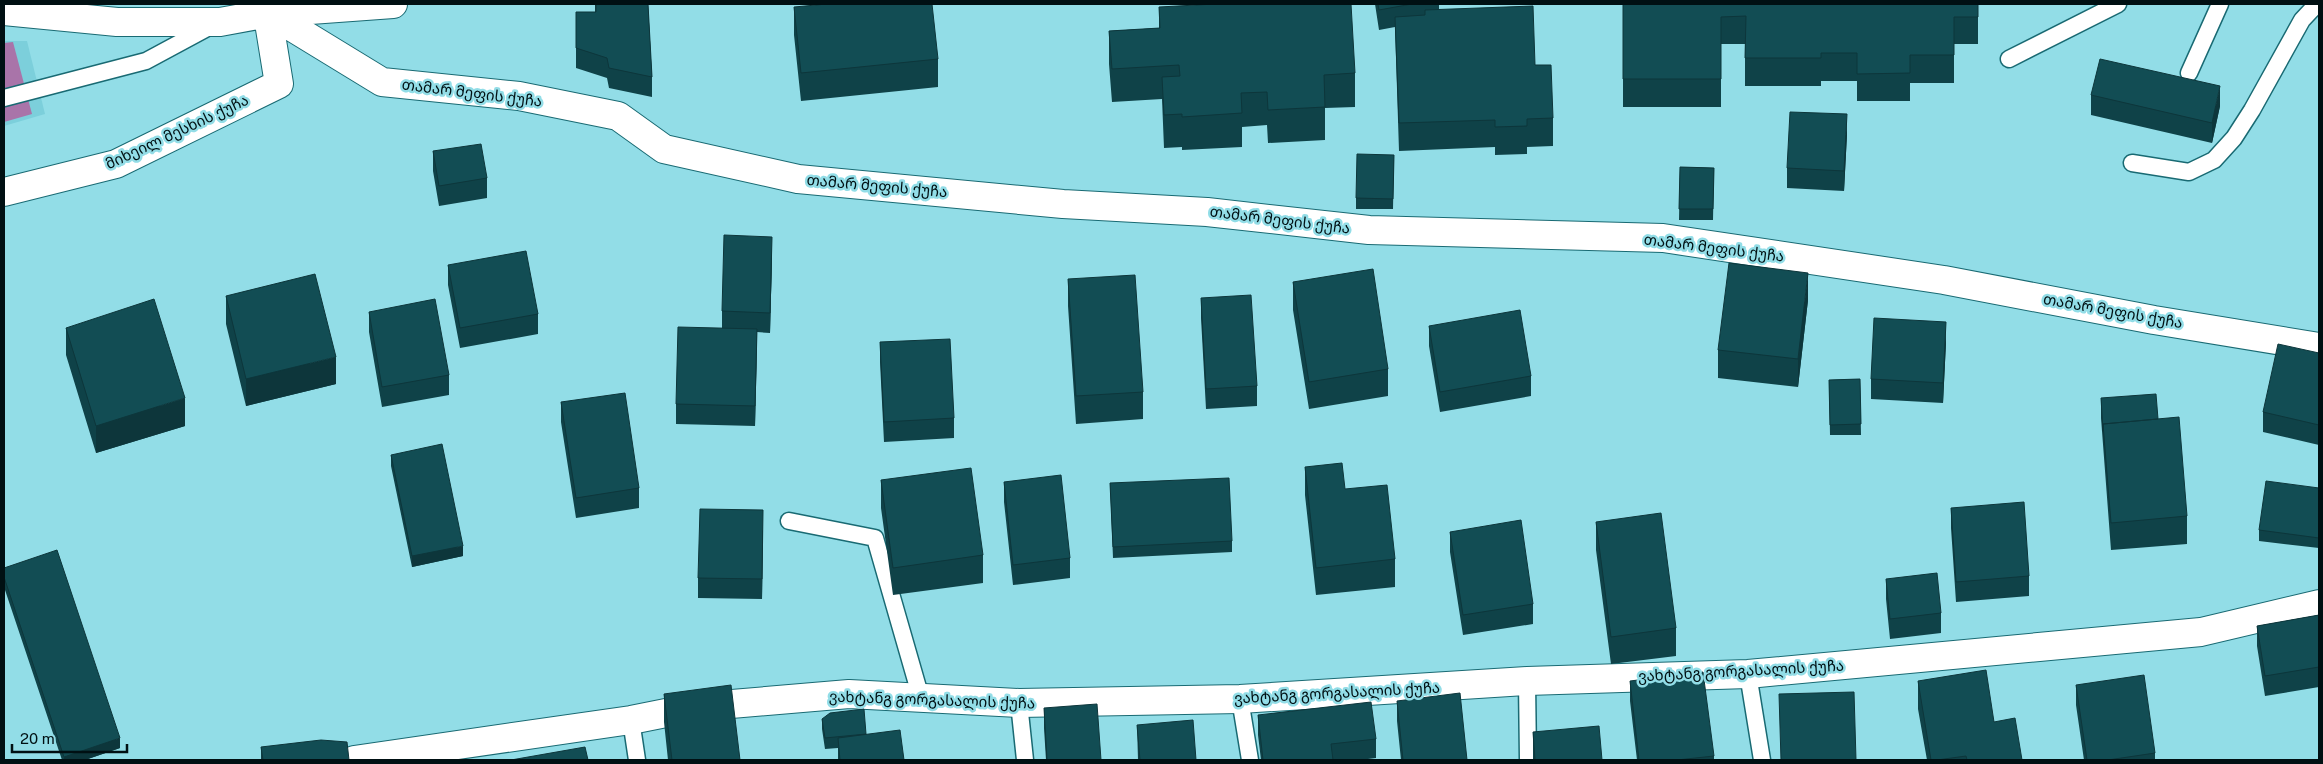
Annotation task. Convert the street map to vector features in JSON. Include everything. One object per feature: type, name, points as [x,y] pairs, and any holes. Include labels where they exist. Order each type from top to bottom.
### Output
[{"type":"street","points":[[4,11],[117,22],[220,22],[267,8],[393,4]]},
{"type":"street","name":"მიხეილ მესხის ქუჩა","points":[[4,192],[116,164],[279,84],[267,8]]},
{"type":"street","name":"თამარ მეფის ქუჩა","points":[[267,8],[382,82],[519,96],[618,116],[664,149],[798,179],[1063,204],[1207,212],[1369,230],[1663,238],[1944,280],[2154,320],[2319,347]]},
{"type":"street","name":"ვახტანგ გორგასალის ქუჩა","points":[[354,760],[631,720],[696,707],[849,694],[1019,703],[1240,699],[1527,681],[1748,674],[2201,632],[2319,604]]},
{"type":"lane","points":[[2009,59],[2118,4]]},
{"type":"lane","points":[[2189,73],[2220,4]]},
{"type":"lane","points":[[2132,163],[2189,172],[2214,160],[2234,138],[2252,110],[2302,20],[2317,4]]},
{"type":"lane","points":[[4,98],[146,61],[220,22]]},
{"type":"lane","points":[[789,521],[875,538],[921,698]]},
{"type":"lane","points":[[1748,674],[1762,760]]},
{"type":"lane","points":[[1527,681],[1528,760]]},
{"type":"lane","points":[[1240,699],[1250,760]]},
{"type":"lane","points":[[1019,703],[1025,760]]},
{"type":"lane","points":[[631,720],[637,760]]},
{"type":"shaded area","points":[[4,41],[27,41],[45,114],[4,126]]},
{"type":"shaded area","points":[[13,42],[32,114],[4,122],[4,43]]},
{"type":"building","points":[[596,4],[648,4],[652,77],[609,68],[607,58],[576,48],[576,12],[596,12]]},
{"type":"building","points":[[827,4],[932,4],[938,59],[801,73],[794,7]]},
{"type":"building","points":[[1215,4],[1351,4],[1355,73],[1324,75],[1325,107],[1268,110],[1267,92],[1241,93],[1242,113],[1182,117],[1182,114],[1164,115],[1162,77],[1180,76],[1179,65],[1112,69],[1109,31],[1160,28],[1159,7]]},
{"type":"building","points":[[1378,4],[1412,4],[1379,10]]},
{"type":"building","points":[[1623,4],[1978,4],[1978,17],[1954,17],[1954,55],[1910,55],[1910,73],[1857,74],[1857,53],[1821,53],[1821,58],[1745,58],[1746,16],[1721,17],[1721,79],[1623,79]]},
{"type":"building","points":[[1533,6],[1535,65],[1551,65],[1553,118],[1527,119],[1527,126],[1495,127],[1495,120],[1399,123],[1395,17],[1425,15],[1425,10]]},
{"type":"building","points":[[2100,59],[2220,86],[2212,123],[2091,95]]},
{"type":"building","points":[[1790,112],[1847,114],[1844,171],[1787,168]]},
{"type":"building","points":[[481,144],[487,178],[439,186],[433,151]]},
{"type":"building","points":[[1357,154],[1394,155],[1393,199],[1356,198]]},
{"type":"building","points":[[1680,167],[1714,168],[1713,209],[1679,209]]},
{"type":"building","points":[[724,235],[772,237],[770,313],[722,311]]},
{"type":"building","points":[[526,251],[538,314],[460,328],[448,265]]},
{"type":"building","points":[[1729,263],[1808,273],[1798,359],[1718,350]]},
{"type":"building","points":[[1373,269],[1388,369],[1309,382],[1293,282]]},
{"type":"building","points":[[315,274],[336,357],[246,379],[226,296]]},
{"type":"building","points":[[1135,275],[1143,392],[1076,396],[1068,279]]},
{"type":"building","points":[[1251,295],[1257,386],[1206,389],[1201,298]]},
{"type":"building","points":[[154,299],[185,398],[96,426],[66,328]]},
{"type":"building","points":[[435,299],[449,375],[382,387],[369,312]]},
{"type":"building","points":[[1520,310],[1531,376],[1440,392],[1429,326]]},
{"type":"building","points":[[1874,318],[1946,322],[1943,383],[1871,379]]},
{"type":"building","points":[[678,327],[757,329],[755,406],[676,404]]},
{"type":"building","points":[[950,339],[954,418],[884,422],[880,342]]},
{"type":"building","points":[[2278,344],[2319,353],[2319,425],[2263,412]]},
{"type":"building","points":[[1860,379],[1861,424],[1830,425],[1829,380]]},
{"type":"building","points":[[625,393],[639,488],[576,498],[561,402]]},
{"type":"building","points":[[2156,394],[2158,419],[2103,424],[2103,431],[2101,398]]},
{"type":"building","points":[[2179,417],[2187,516],[2111,523],[2103,424]]},
{"type":"building","points":[[442,444],[463,546],[412,556],[391,455]]},
{"type":"building","points":[[1342,463],[1345,489],[1387,485],[1395,559],[1316,568],[1305,467]]},
{"type":"building","points":[[971,468],[983,555],[893,568],[881,480]]},
{"type":"building","points":[[1061,475],[1070,558],[1013,565],[1004,482]]},
{"type":"building","points":[[1229,478],[1232,541],[1113,547],[1110,483]]},
{"type":"building","points":[[2266,481],[2319,488],[2319,538],[2259,530]]},
{"type":"building","points":[[2024,502],[2029,576],[1956,582],[1951,508]]},
{"type":"building","points":[[700,509],[763,510],[762,579],[698,578]]},
{"type":"building","points":[[1661,513],[1676,628],[1611,637],[1596,522]]},
{"type":"building","points":[[1521,520],[1533,604],[1463,615],[1450,532]]},
{"type":"building","points":[[57,550],[120,738],[64,757],[4,577],[4,568]]},
{"type":"building","points":[[1937,573],[1941,613],[1890,619],[1886,579]]},
{"type":"building","points":[[2319,615],[2319,667],[2265,676],[2257,626]]},
{"type":"building","points":[[1986,670],[1994,722],[2015,718],[2022,760],[1967,760],[1966,756],[1931,760],[1918,681]]},
{"type":"building","points":[[1703,672],[1714,756],[1677,760],[1639,760],[1630,681]]},
{"type":"building","points":[[2144,675],[2155,753],[2108,760],[2087,760],[2076,685]]},
{"type":"building","points":[[731,685],[740,760],[672,760],[664,694]]},
{"type":"building","points":[[1854,692],[1856,760],[1781,760],[1779,694]]},
{"type":"building","points":[[1460,693],[1467,760],[1403,760],[1397,701]]},
{"type":"building","points":[[1371,702],[1376,739],[1331,744],[1333,760],[1263,760],[1258,715]]},
{"type":"building","points":[[1097,704],[1101,760],[1047,760],[1044,708]]},
{"type":"building","points":[[864,709],[866,734],[825,738],[822,719],[830,713]]},
{"type":"building","points":[[1193,720],[1196,760],[1140,760],[1137,725]]},
{"type":"building","points":[[1599,726],[1602,760],[1535,760],[1533,732]]},
{"type":"building","points":[[900,730],[904,760],[840,760],[838,738]]},
{"type":"building","points":[[321,740],[347,742],[349,760],[263,760],[261,747]]},
{"type":"building","points":[[585,747],[588,760],[511,760]]}]
